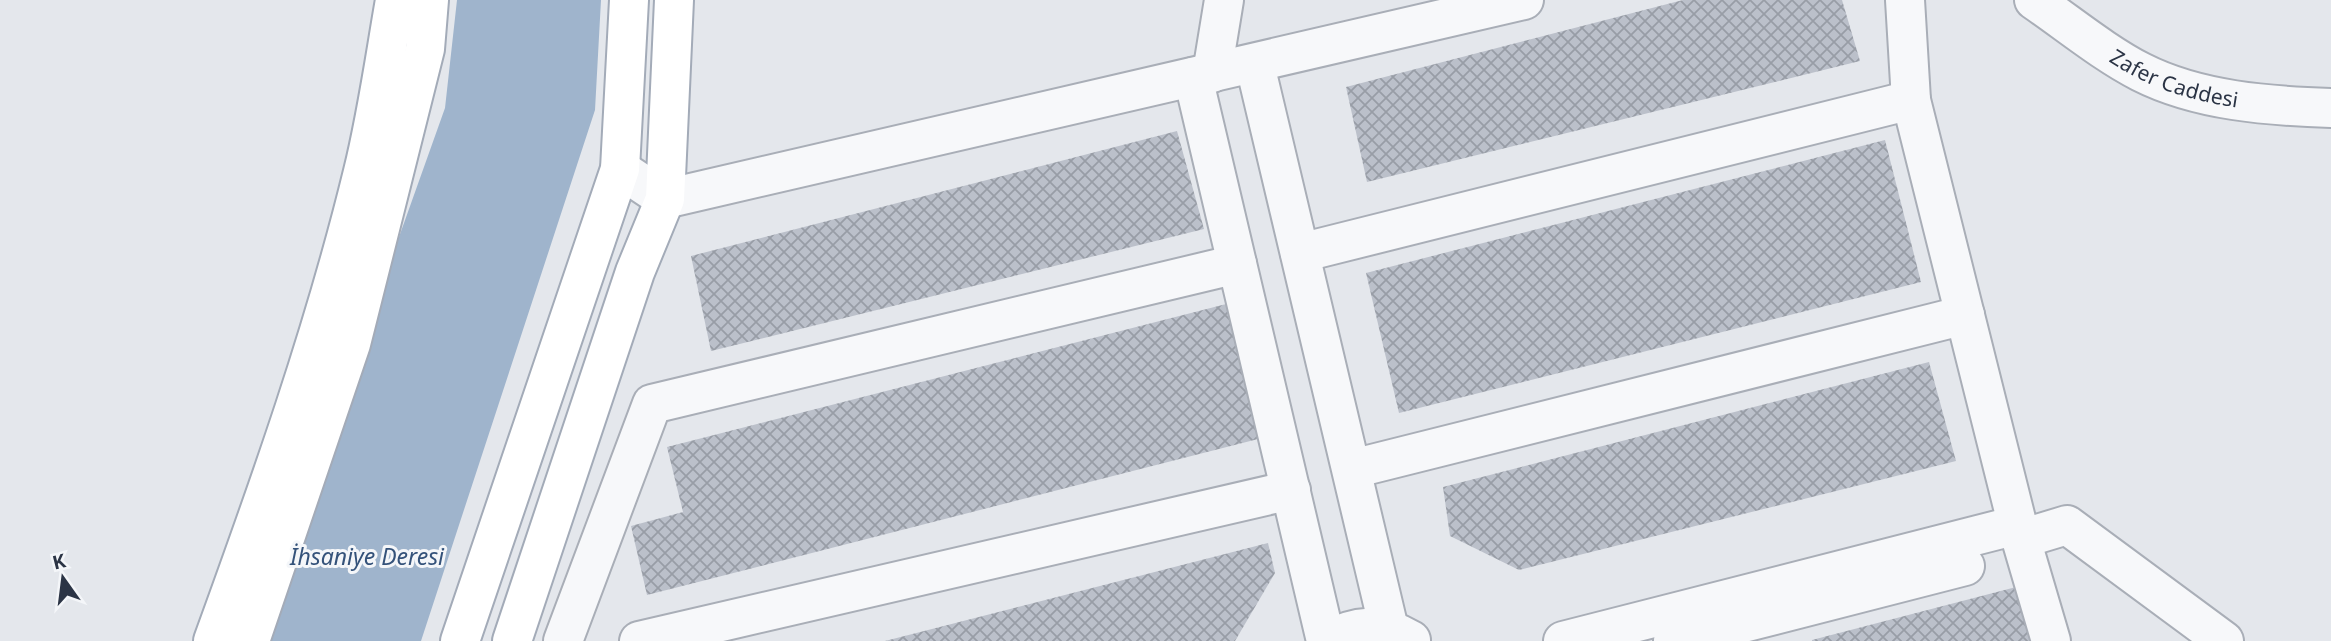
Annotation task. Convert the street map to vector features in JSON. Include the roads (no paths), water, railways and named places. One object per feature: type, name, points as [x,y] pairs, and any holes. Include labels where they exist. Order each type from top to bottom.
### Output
[{"type":"main road","points":[[213,641],[279,458],[323,312],[363,171],[395,0]]},
{"type":"main road","points":[[250,641],[351,344],[425,49],[429,0]]},
{"type":"main road","points":[[460,641],[620,169],[629,0]]},
{"type":"main road","points":[[512,641],[635,272],[665,199],[674,0]]},
{"type":"street","points":[[1224,0],[1203,75],[1237,264],[1326,641],[1345,631],[1367,626],[1400,635]]},
{"type":"street","points":[[620,169],[665,199],[1255,65],[1524,0]]},
{"type":"street","points":[[1905,0],[1912,100],[2021,538],[2051,641]]},
{"type":"street","name":"Zafer Caddesi","points":[[2034,0],[2141,72],[2193,92],[2294,107],[2331,108]]},
{"type":"street","points":[[1255,65],[1352,469],[1400,635]]},
{"type":"street","points":[[1300,253],[1912,100]]},
{"type":"street","points":[[563,641],[652,404],[1237,264]]},
{"type":"street","points":[[1352,469],[1965,315]]},
{"type":"street","points":[[639,641],[1291,490]]},
{"type":"street","points":[[1672,641],[2067,524],[2224,641]]},
{"type":"street","points":[[1563,641],[2021,538]]},
{"type":"water","name":"İhsaniye Deresi","points":[[457,0],[601,0],[595,110],[421,641],[255,641],[445,108]]}]
